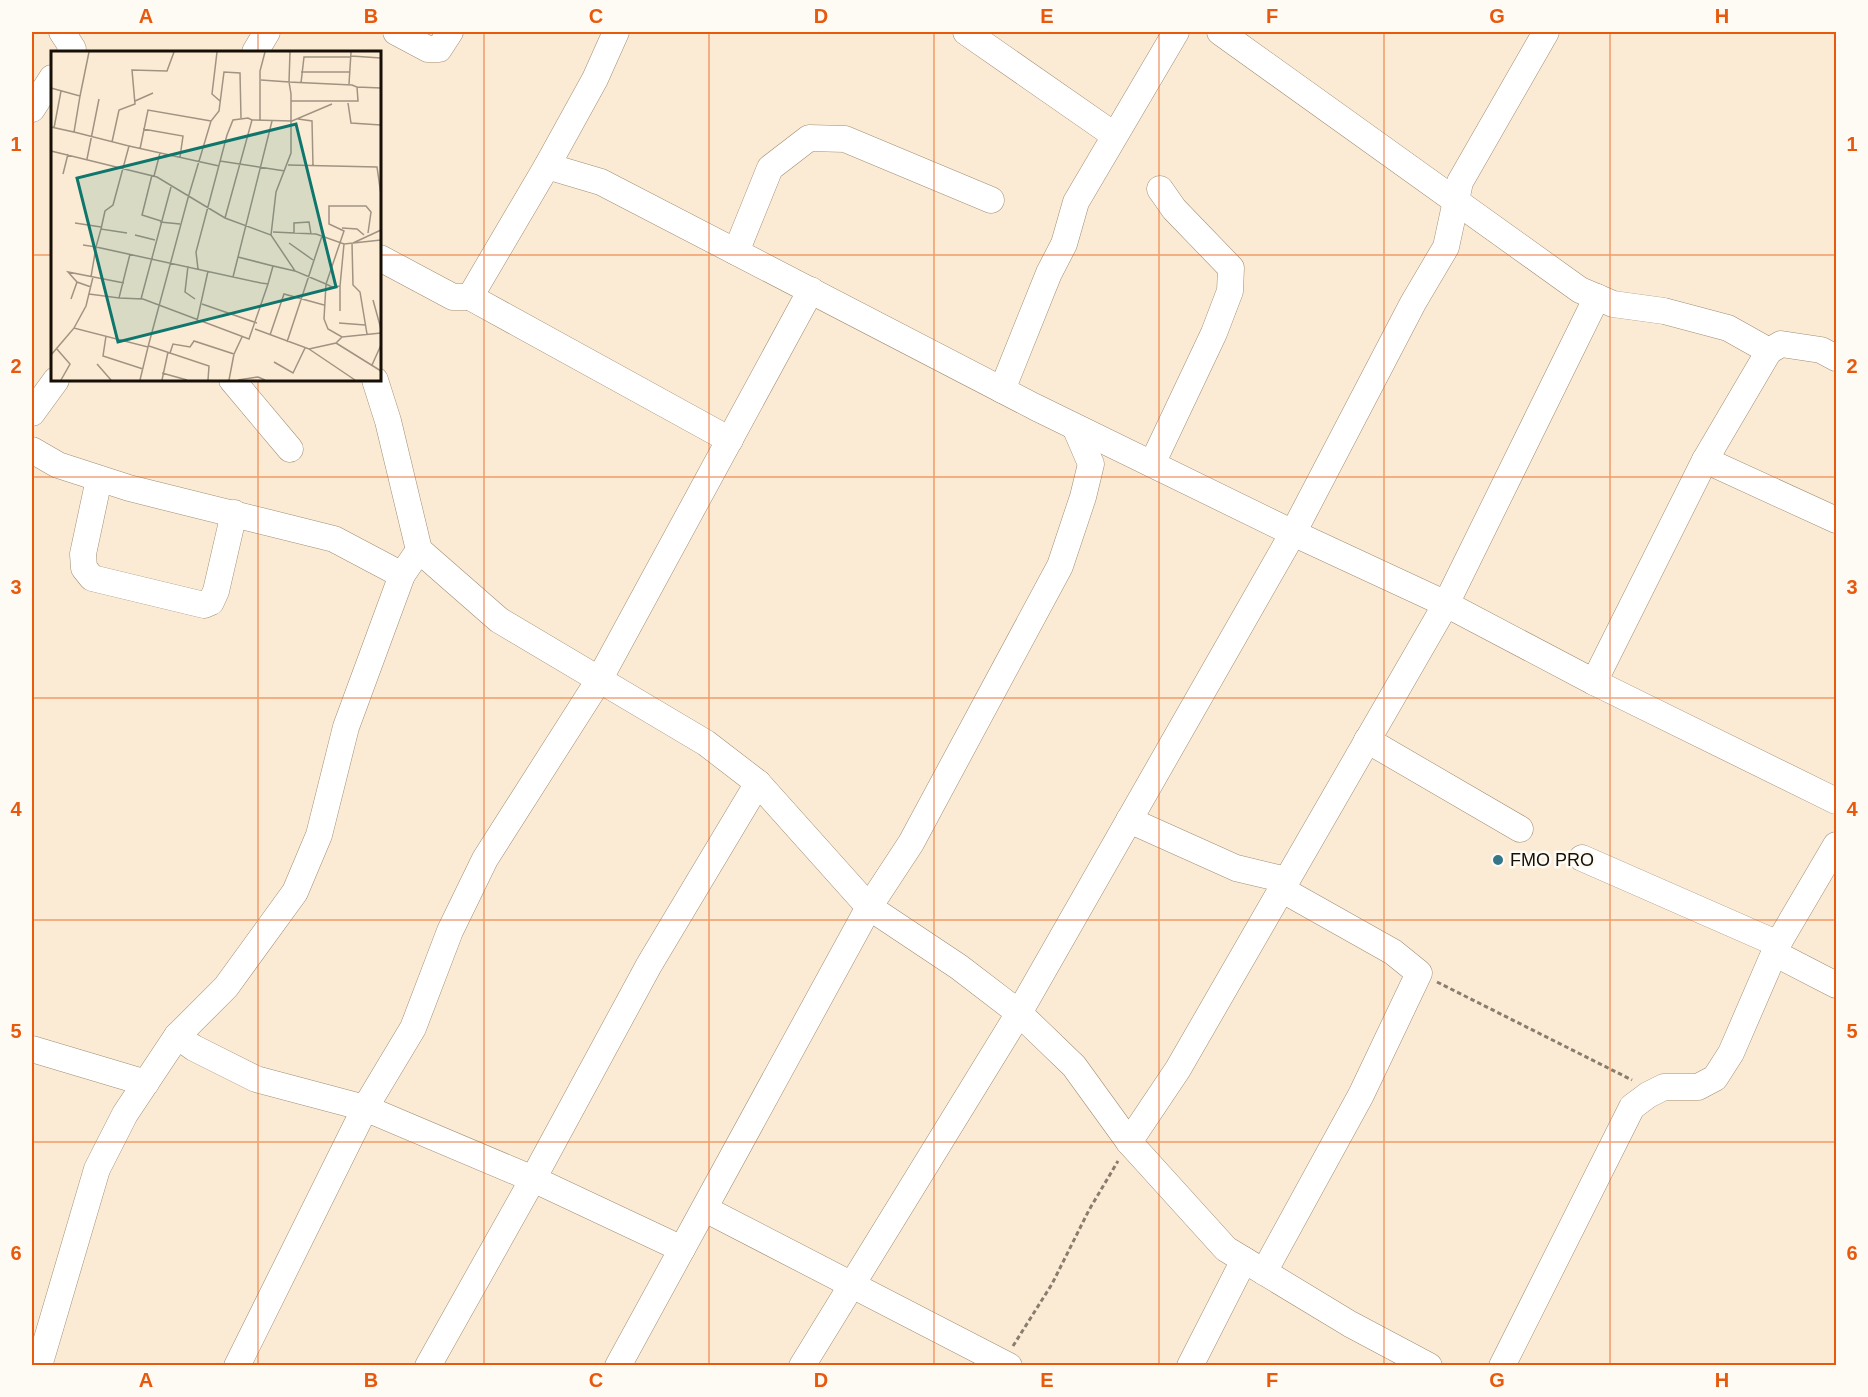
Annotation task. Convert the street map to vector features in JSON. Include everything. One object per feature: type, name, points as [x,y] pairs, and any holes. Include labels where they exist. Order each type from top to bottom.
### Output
[{"type":"street","points":[[256,51],[267,32]]},
{"type":"street","points":[[396,32],[428,49],[439,49],[450,32]]},
{"type":"street","points":[[470,297],[595,79],[616,32]]},
{"type":"street","points":[[966,32],[1114,135]]},
{"type":"street","points":[[1002,390],[1049,273],[1064,244],[1076,202],[1176,32]]},
{"type":"street","points":[[1220,32],[1580,290],[1613,304],[1664,311],[1728,328],[1769,351]]},
{"type":"street","points":[[802,1365],[1019,1013],[1293,533],[1413,303],[1446,247],[1460,182],[1546,32]]},
{"type":"street","points":[[32,109],[51,80]]},
{"type":"street","points":[[736,252],[770,168],[809,138],[845,139],[991,200]]},
{"type":"street","points":[[547,166],[601,182],[1075,427],[1293,533],[1446,604],[1594,682],[1836,801]]},
{"type":"street","points":[[1152,464],[1214,333],[1230,291],[1231,267],[1174,209],[1160,189]]},
{"type":"street","points":[[381,259],[453,297],[470,297],[730,440]]},
{"type":"street","points":[[237,1365],[365,1108],[413,1028],[450,931],[484,859],[599,680],[811,290]]},
{"type":"street","points":[[1130,1142],[1178,1069],[1446,604],[1597,297]]},
{"type":"street","points":[[1594,682],[1705,460],[1769,351],[1781,344],[1821,350],[1836,358]]},
{"type":"street","points":[[32,413],[55,381]]},
{"type":"street","points":[[233,381],[290,449]]},
{"type":"street","points":[[375,381],[388,421],[419,550],[499,620],[706,743],[758,783],[869,907],[958,967],[1019,1013],[1074,1066],[1130,1142],[1226,1249],[1350,1324],[1429,1365]]},
{"type":"street","points":[[618,1365],[869,907],[912,843],[1060,566],[1083,497],[1090,465],[1075,427]]},
{"type":"street","points":[[32,450],[58,465],[129,488],[334,540],[402,575]]},
{"type":"street","points":[[1705,460],[1836,520]]},
{"type":"street","points":[[99,479],[83,554],[84,568],[92,578],[204,605],[211,602],[216,591],[234,513]]},
{"type":"street","points":[[39,1365],[97,1169],[124,1114],[177,1036],[226,987],[296,892],[319,835],[346,727],[402,575],[419,550]]},
{"type":"street","points":[[1367,740],[1520,829]]},
{"type":"street","points":[[428,1365],[533,1179],[649,965],[758,783]]},
{"type":"street","points":[[1129,820],[1236,868],[1284,885],[1393,952],[1419,973],[1361,1095],[1190,1365]]},
{"type":"street","points":[[1502,1365],[1632,1107],[1648,1095],[1664,1088],[1698,1087],[1715,1078],[1731,1053],[1776,948],[1836,845]]},
{"type":"street","points":[[1582,858],[1769,940],[1776,948],[1836,985]]},
{"type":"street","points":[[177,1036],[194,1048],[256,1079],[365,1108],[533,1179],[682,1249]]},
{"type":"street","points":[[32,1049],[146,1083]]},
{"type":"street","points":[[705,1209],[1002,1364]]},
{"type":"path","points":[[1419,973],[1655,1092]]},
{"type":"path","points":[[1002,1364],[1052,1284],[1089,1210],[1130,1142]]},
{"type":"place","name":"FMO PRO","points":[[1498,860]]}]
